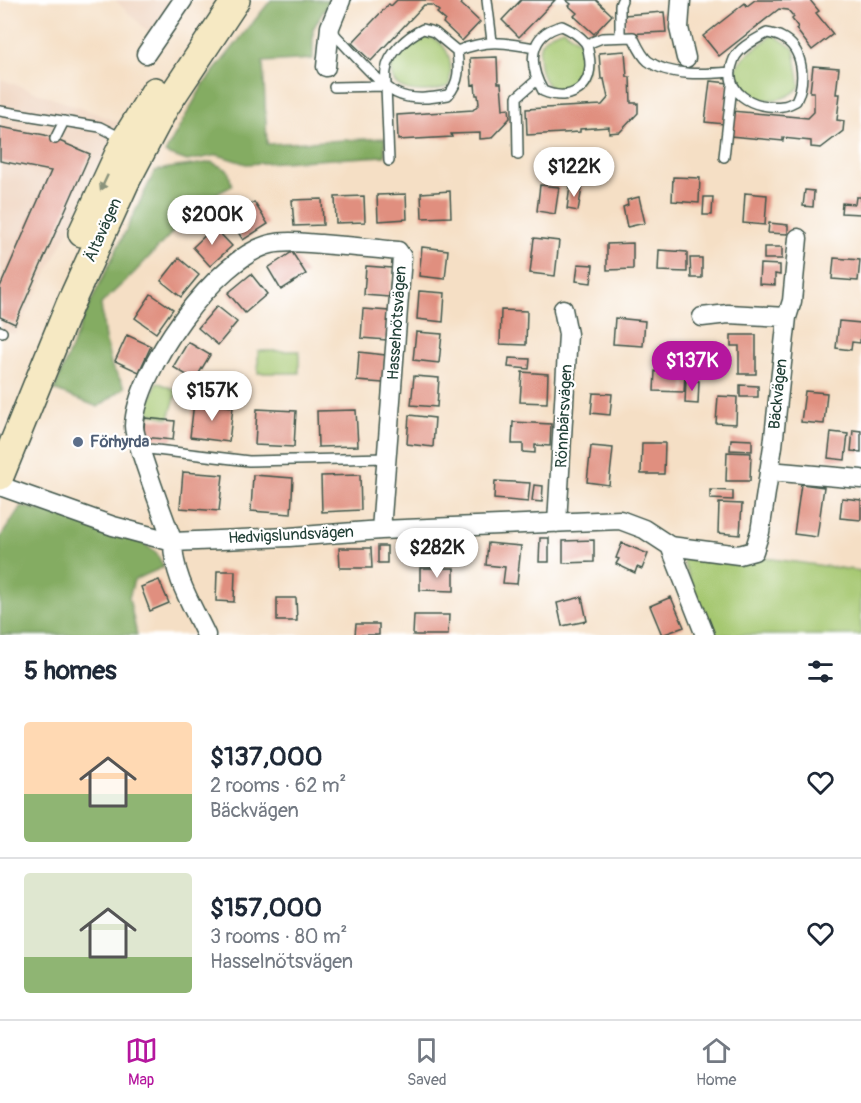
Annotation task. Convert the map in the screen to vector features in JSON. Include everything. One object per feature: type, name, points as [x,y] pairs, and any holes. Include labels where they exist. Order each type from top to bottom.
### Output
[{"type":"main road","name":"Ältavägen","points":[[0,434],[84,230],[134,143],[183,80],[235,0]]},
{"type":"main road","name":"Ältavägen","points":[[0,476],[134,143]]},
{"type":"street","points":[[146,54],[183,0]]},
{"type":"street","points":[[326,70],[340,0]]},
{"type":"street","points":[[681,0],[680,28],[686,58]]},
{"type":"street","name":"Bäckvägen","points":[[670,546],[739,555],[754,551],[760,532],[769,471],[787,317],[792,301],[798,238]]},
{"type":"street","name":"Hasselnötsvägen","points":[[206,635],[173,560],[173,542],[134,428],[137,407],[144,387],[168,340],[190,307],[210,286],[253,252],[269,244],[289,242],[398,251],[402,257],[381,530]]},
{"type":"street","name":"Rönnbärsvägen","points":[[557,523],[568,334],[563,309]]},
{"type":"street","points":[[702,317],[728,314],[787,317]]},
{"type":"street","points":[[769,471],[861,479]]},
{"type":"street","name":"Hedvigslundsvägen","points":[[0,486],[113,526],[173,542],[620,520],[644,529],[670,546]]},
{"type":"street","points":[[670,546],[705,635]]},
{"type":"lane","points":[[487,0],[492,42]]},
{"type":"lane","points":[[620,36],[622,0]]},
{"type":"lane","points":[[562,26],[576,32],[587,44],[590,62],[585,84],[578,91],[565,96],[543,91],[537,80],[534,48],[540,36],[552,28],[562,26]]},
{"type":"lane","points":[[333,32],[386,86],[408,97],[428,98],[448,95],[457,85],[458,51],[434,32],[423,29],[412,34],[394,55],[386,69],[386,86],[389,161]]},
{"type":"lane","points":[[724,158],[734,58],[767,33],[781,37],[788,42],[799,56],[801,91],[796,101],[783,106],[762,104],[743,99],[732,86]]},
{"type":"lane","points":[[587,44],[602,38],[633,37],[646,60],[661,68],[677,72],[732,72]]},
{"type":"lane","points":[[458,51],[473,45],[492,42],[534,48]]},
{"type":"lane","points":[[518,155],[517,97],[537,80]]},
{"type":"lane","points":[[334,87],[386,86]]},
{"type":"lane","points":[[0,111],[100,127],[134,143]]},
{"type":"lane","points":[[56,139],[64,121]]},
{"type":"lane","points":[[140,448],[249,461],[387,458]]},
{"type":"shaded area","points":[[115,0],[173,0],[151,34]]},
{"type":"shaded area","points":[[0,79],[124,124],[15,334],[0,331]]},
{"type":"green space","points":[[271,0],[330,0],[313,29],[313,59],[263,62],[267,144],[385,138],[385,156],[246,164],[218,155],[187,161],[165,153],[203,85]]},
{"type":"green space","points":[[564,29],[582,44],[588,58],[586,71],[580,81],[570,89],[559,91],[549,86],[542,74],[539,52],[544,39]]},
{"type":"green space","points":[[420,34],[437,41],[447,52],[451,68],[449,86],[414,91],[405,89],[393,78],[391,69],[394,58]]},
{"type":"green space","points":[[773,34],[794,49],[800,86],[792,94],[781,99],[770,100],[748,94],[740,88],[736,79],[736,69],[747,55]]},
{"type":"green space","points":[[211,162],[228,170],[232,186],[202,201],[134,273],[101,304],[105,339],[112,367],[125,387],[98,407],[54,390],[86,312],[155,171]]},
{"type":"green space","points":[[258,351],[299,351],[299,373],[258,373]]},
{"type":"green space","points":[[157,382],[177,391],[169,418],[145,413]]},
{"type":"green space","points":[[21,506],[45,511],[142,542],[156,553],[164,567],[134,580],[129,598],[137,635],[0,635],[0,538]]},
{"type":"green space","points":[[682,558],[736,564],[765,558],[861,571],[861,635],[710,635]]},
{"type":"building","points":[[397,0],[461,0],[463,1],[461,4],[480,22],[462,41],[443,23],[445,20],[437,13],[439,11],[432,5],[424,5],[371,61],[352,43],[389,4],[391,6]]},
{"type":"building","points":[[521,0],[555,0],[519,37],[502,20]]},
{"type":"building","points":[[566,0],[596,0],[612,15],[594,34],[574,16],[577,13]]},
{"type":"building","points":[[755,0],[810,0],[819,11],[816,13],[833,34],[812,50],[796,29],[798,27],[792,19],[794,17],[788,10],[779,9],[719,56],[703,36],[745,3],[747,6]]},
{"type":"building","points":[[664,12],[666,32],[625,34],[624,15]]},
{"type":"building","points":[[625,51],[627,77],[630,77],[631,103],[638,103],[638,113],[620,132],[609,133],[609,127],[580,129],[580,132],[527,135],[526,109],[602,105],[608,98],[604,79],[601,79],[599,53]]},
{"type":"building","points":[[497,57],[498,83],[501,83],[503,109],[509,108],[510,118],[491,138],[480,139],[480,133],[398,140],[397,115],[473,110],[479,104],[475,84],[472,85],[470,58]]},
{"type":"building","points":[[813,66],[839,68],[836,94],[840,94],[837,120],[844,121],[843,131],[821,148],[811,147],[811,141],[730,136],[732,111],[808,118],[814,112],[814,92],[810,92]]},
{"type":"building","points":[[710,81],[729,83],[724,124],[705,122]]},
{"type":"building","points":[[0,127],[45,135],[90,154],[15,324],[0,317],[0,287],[51,171],[0,161]]},
{"type":"building","points":[[673,177],[700,178],[699,203],[672,201]]},
{"type":"building","points":[[540,185],[559,187],[555,214],[537,211]]},
{"type":"building","points":[[570,186],[582,188],[578,211],[567,209]]},
{"type":"building","points":[[805,190],[814,191],[813,207],[803,206]]},
{"type":"building","points":[[450,191],[451,217],[422,218],[421,193]]},
{"type":"building","points":[[745,193],[767,195],[765,225],[743,223]]},
{"type":"building","points":[[406,194],[407,219],[378,221],[377,195]]},
{"type":"building","points":[[364,196],[365,222],[336,223],[335,197]]},
{"type":"building","points":[[639,197],[645,223],[627,227],[623,207],[628,205],[627,200]]},
{"type":"building","points":[[704,197],[713,197],[712,215],[703,215]]},
{"type":"building","points":[[856,197],[861,197],[861,214],[841,213],[842,203],[855,204]]},
{"type":"building","points":[[322,199],[323,225],[294,226],[292,200]]},
{"type":"building","points":[[254,202],[268,224],[243,240],[229,218]]},
{"type":"building","points":[[769,223],[788,225],[788,234],[768,233]]},
{"type":"building","points":[[214,227],[232,246],[210,266],[193,247]]},
{"type":"building","points":[[534,238],[559,241],[555,276],[530,273]]},
{"type":"building","points":[[633,243],[633,269],[607,270],[607,244]]},
{"type":"building","points":[[422,247],[448,250],[445,279],[419,276]]},
{"type":"building","points":[[764,247],[782,247],[782,259],[764,259]]},
{"type":"building","points":[[659,250],[687,252],[687,272],[658,271]]},
{"type":"building","points":[[292,252],[306,274],[281,290],[268,268]]},
{"type":"building","points":[[179,258],[199,275],[181,297],[161,281]]},
{"type":"building","points":[[690,258],[702,258],[702,278],[691,278]]},
{"type":"building","points":[[834,258],[860,260],[858,281],[832,279]]},
{"type":"building","points":[[578,264],[593,265],[591,283],[576,281]]},
{"type":"building","points":[[760,264],[780,265],[780,275],[775,274],[775,285],[759,284]]},
{"type":"building","points":[[366,266],[392,268],[389,297],[364,295]]},
{"type":"building","points":[[251,274],[267,294],[245,313],[228,293]]},
{"type":"building","points":[[419,291],[445,293],[443,322],[417,319]]},
{"type":"building","points":[[151,294],[173,309],[156,333],[135,318]]},
{"type":"building","points":[[217,306],[237,322],[218,345],[198,328]]},
{"type":"building","points":[[363,309],[389,311],[387,340],[361,338]]},
{"type":"building","points":[[501,310],[527,311],[526,345],[500,344]]},
{"type":"building","points":[[615,318],[645,321],[643,346],[613,344]]},
{"type":"building","points":[[839,321],[861,323],[860,343],[852,342],[851,350],[836,348]]},
{"type":"building","points":[[416,332],[442,334],[439,363],[413,360]]},
{"type":"building","points":[[127,335],[151,346],[139,372],[115,361]]},
{"type":"building","points":[[731,335],[756,335],[756,374],[739,374],[739,346],[731,346]]},
{"type":"building","points":[[188,342],[210,355],[195,380],[173,367]]},
{"type":"building","points":[[359,352],[385,355],[383,383],[357,381]]},
{"type":"building","points":[[509,358],[530,359],[529,369],[508,367]]},
{"type":"building","points":[[655,371],[685,372],[684,392],[654,391]]},
{"type":"building","points":[[522,372],[548,374],[547,403],[520,402]]},
{"type":"building","points":[[414,376],[439,378],[437,407],[411,405]]},
{"type":"building","points":[[686,380],[699,381],[698,404],[685,403]]},
{"type":"building","points":[[740,385],[758,386],[758,397],[740,397]]},
{"type":"building","points":[[805,391],[827,393],[824,424],[801,422]]},
{"type":"building","points":[[593,393],[612,394],[610,415],[591,413]]},
{"type":"building","points":[[718,396],[737,397],[736,424],[716,423]]},
{"type":"building","points":[[194,402],[233,407],[229,442],[190,437]]},
{"type":"building","points":[[257,409],[296,411],[294,447],[255,445]]},
{"type":"building","points":[[356,410],[358,446],[318,447],[317,411]]},
{"type":"building","points":[[409,415],[435,418],[433,447],[407,444]]},
{"type":"building","points":[[145,418],[175,421],[173,440],[143,437]]},
{"type":"building","points":[[513,422],[551,424],[550,446],[535,445],[535,453],[523,452],[523,444],[512,444]]},
{"type":"building","points":[[853,430],[861,431],[861,452],[851,451]]},
{"type":"building","points":[[831,432],[848,434],[845,460],[828,458]]},
{"type":"building","points":[[731,439],[752,440],[752,451],[730,450]]},
{"type":"building","points":[[642,443],[665,443],[664,474],[641,474]]},
{"type":"building","points":[[591,446],[613,448],[609,485],[587,482]]},
{"type":"building","points":[[727,452],[751,453],[750,481],[726,481]]},
{"type":"building","points":[[183,472],[223,475],[219,511],[180,508]]},
{"type":"building","points":[[253,475],[293,478],[291,514],[251,511]]},
{"type":"building","points":[[360,475],[361,510],[322,512],[321,476]]},
{"type":"building","points":[[495,481],[530,483],[528,502],[494,499]]},
{"type":"building","points":[[801,484],[824,487],[817,537],[794,534]]},
{"type":"building","points":[[534,485],[543,486],[542,502],[532,501]]},
{"type":"building","points":[[710,490],[733,491],[733,500],[710,499]]},
{"type":"building","points":[[842,498],[861,500],[861,520],[840,518]]},
{"type":"building","points":[[719,503],[742,504],[740,535],[718,533]]},
{"type":"building","points":[[540,538],[549,538],[549,562],[539,562]]},
{"type":"building","points":[[594,540],[594,562],[563,563],[563,541]]},
{"type":"building","points":[[488,543],[521,546],[517,584],[503,583],[505,567],[486,565]]},
{"type":"building","points":[[622,543],[648,554],[642,569],[637,567],[635,573],[616,564]]},
{"type":"building","points":[[378,546],[387,546],[387,563],[378,563]]},
{"type":"building","points":[[339,548],[371,548],[372,568],[340,568]]},
{"type":"building","points":[[420,568],[454,568],[454,591],[420,590]]},
{"type":"building","points":[[217,571],[235,571],[234,602],[216,601]]},
{"type":"building","points":[[159,580],[169,603],[150,611],[141,587]]},
{"type":"building","points":[[582,597],[587,621],[562,626],[557,603]]},
{"type":"building","points":[[671,597],[684,627],[662,635],[650,606]]},
{"type":"building","points":[[277,598],[296,598],[297,621],[277,621]]},
{"type":"building","points":[[414,615],[449,615],[448,635],[413,635]]},
{"type":"building","points":[[356,624],[379,624],[379,635],[355,635]]},
{"type":"place","name":"Förhyrda","points":[[78,442]]}]
